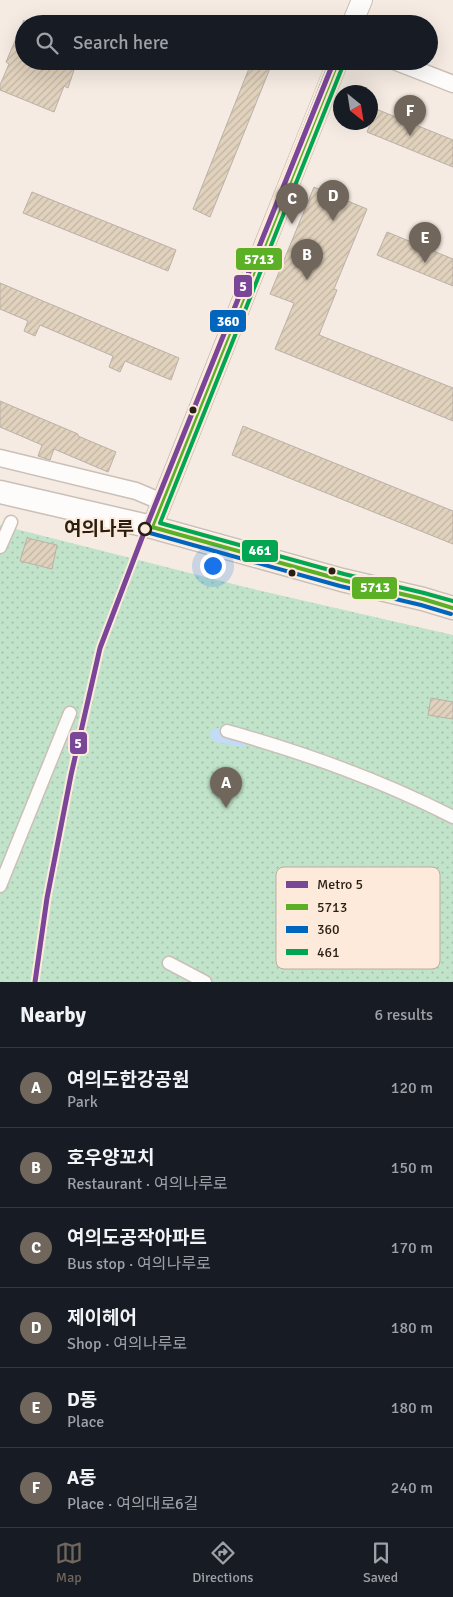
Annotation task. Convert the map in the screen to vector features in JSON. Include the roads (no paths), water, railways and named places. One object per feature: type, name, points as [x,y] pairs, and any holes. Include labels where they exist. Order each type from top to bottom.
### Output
[{"type":"main road","points":[[0,492],[152,527],[342,580],[453,608]]},
{"type":"street","points":[[356,15],[362,0]]},
{"type":"street","points":[[152,527],[334,70]]},
{"type":"street","points":[[417,70],[453,84]]},
{"type":"street","points":[[0,458],[136,492],[162,502]]},
{"type":"street","points":[[0,547],[11,522]]},
{"type":"street","points":[[0,886],[5,859],[70,713]]},
{"type":"street","points":[[227,732],[302,754],[368,778],[453,817]]},
{"type":"street","points":[[170,963],[205,982]]},
{"type":"waterway","points":[[217,735],[241,740]]},
{"type":"metro line","name":"5","points":[[35,982],[47,898],[71,775],[100,648],[145,530],[330,70]]},
{"type":"place","name":"A동","points":[[410,136]]},
{"type":"place","name":"제이헤어","points":[[333,221]]},
{"type":"place","name":"여의도공작아파트","points":[[292,224]]},
{"type":"place","name":"D동","points":[[425,263]]},
{"type":"place","name":"호우양꼬치","points":[[307,280]]},
{"type":"place","name":"여의나루","points":[[145,529]]},
{"type":"place","name":"여의도한강공원","points":[[226,808]]}]
